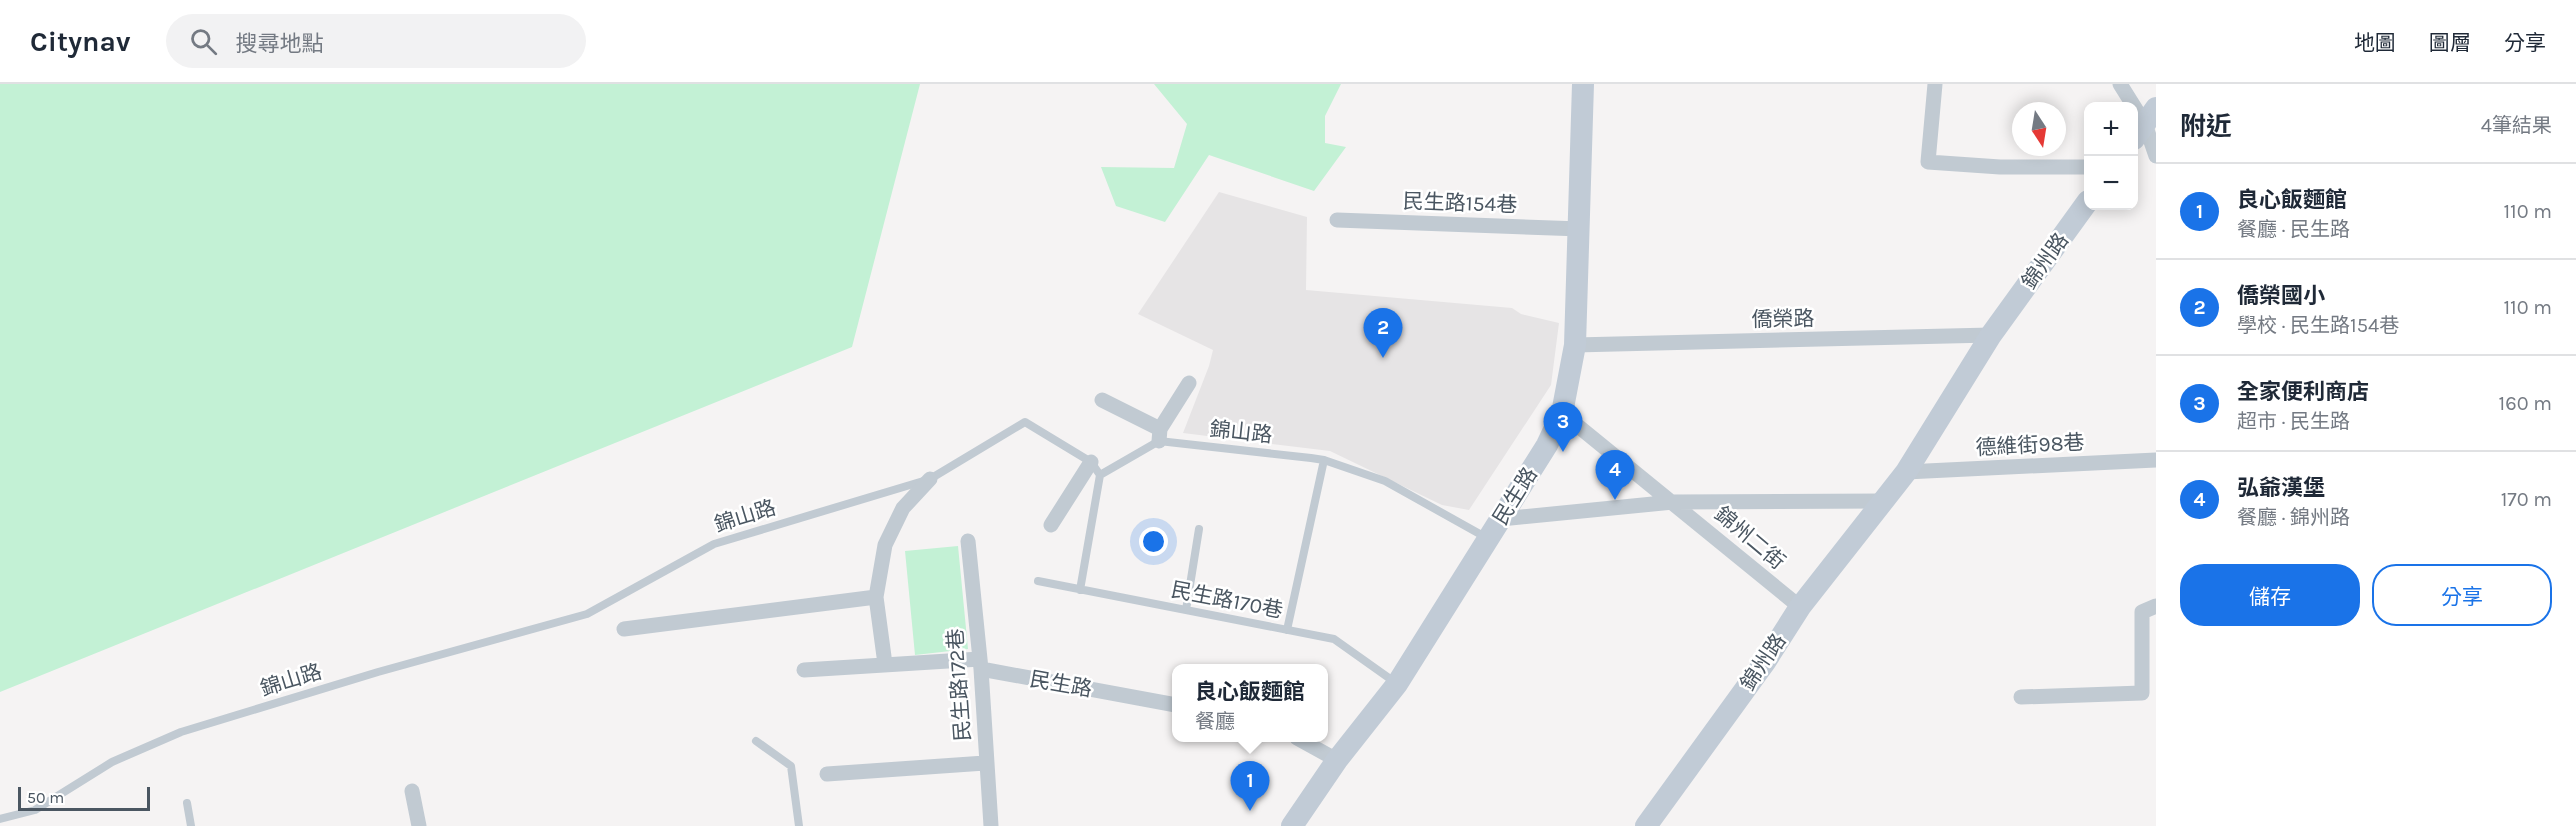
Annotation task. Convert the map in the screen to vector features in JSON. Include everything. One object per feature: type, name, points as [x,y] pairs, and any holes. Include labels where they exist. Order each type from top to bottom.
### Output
[{"type":"street","name":"民生路","points":[[1292,826],[1337,760],[1397,684],[1547,445],[1562,413],[1575,345],[1581,229],[1583,84]]},
{"type":"street","points":[[1935,84],[1928,162],[2000,167],[2084,167]]},
{"type":"street","points":[[2120,84],[2145,124],[2156,156]]},
{"type":"street","name":"錦州路","points":[[1646,826],[1765,662],[1800,607],[1906,472],[1991,335],[2084,207]]},
{"type":"street","name":"民生路154巷","points":[[1337,220],[1581,229]]},
{"type":"street","name":"僑榮路","points":[[1575,345],[1991,335]]},
{"type":"street","points":[[1102,400],[1160,435],[1189,383]]},
{"type":"street","points":[[1562,413],[1673,502]]},
{"type":"street","name":"德維街98巷","points":[[1906,472],[2156,460]]},
{"type":"street","points":[[1051,525],[1096,469]]},
{"type":"street","points":[[885,664],[876,597],[885,545],[903,508],[930,479]]},
{"type":"street","points":[[1501,519],[1673,502],[1883,501]]},
{"type":"street","name":"錦州二街","points":[[1673,502],[1800,607]]},
{"type":"street","name":"民生路172巷","points":[[968,541],[980,664],[991,826]]},
{"type":"street","points":[[624,629],[876,597]]},
{"type":"street","points":[[2021,697],[2142,693],[2142,612],[2156,606]]},
{"type":"street","name":"民生路","points":[[804,670],[885,664],[980,664],[1172,704]]},
{"type":"street","points":[[1304,742],[1337,760]]},
{"type":"street","points":[[826,774],[985,763]]},
{"type":"street","points":[[412,791],[419,826]]},
{"type":"lane","name":"錦山路","points":[[0,819],[35,810],[112,762],[181,732],[378,672],[587,614],[714,544],[930,479],[1025,422],[1096,469]]},
{"type":"lane","name":"錦山路","points":[[1160,435],[1324,460],[1385,481],[1488,539]]},
{"type":"lane","points":[[1080,590],[1096,469],[1160,435]]},
{"type":"lane","points":[[1287,630],[1324,460]]},
{"type":"lane","points":[[1186,610],[1199,529]]},
{"type":"lane","name":"民生路170巷","points":[[1038,581],[1334,639],[1397,684]]},
{"type":"lane","points":[[756,741],[791,766],[799,826]]},
{"type":"lane","points":[[187,803],[191,826]]},
{"type":"shaded area","points":[[1219,192],[1307,217],[1306,290],[1512,308],[1521,314],[1559,323],[1551,385],[1469,510],[1442,505],[1330,451],[1183,433],[1213,350],[1138,314]]},
{"type":"green space","points":[[0,84],[920,84],[852,347],[0,692]]},
{"type":"green space","points":[[1154,84],[1341,84],[1325,116],[1325,143],[1346,147],[1314,191],[1209,155],[1165,222],[1116,206],[1101,167],[1174,168],[1187,124]]},
{"type":"green space","points":[[958,546],[968,649],[915,655],[905,551]]},
{"type":"place","name":"僑榮國小","points":[[1383,358]]},
{"type":"place","name":"全家便利商店","points":[[1563,452]]},
{"type":"place","name":"弘爺漢堡","points":[[1615,500]]},
{"type":"place","name":"良心飯麵館","points":[[1250,811]]}]
